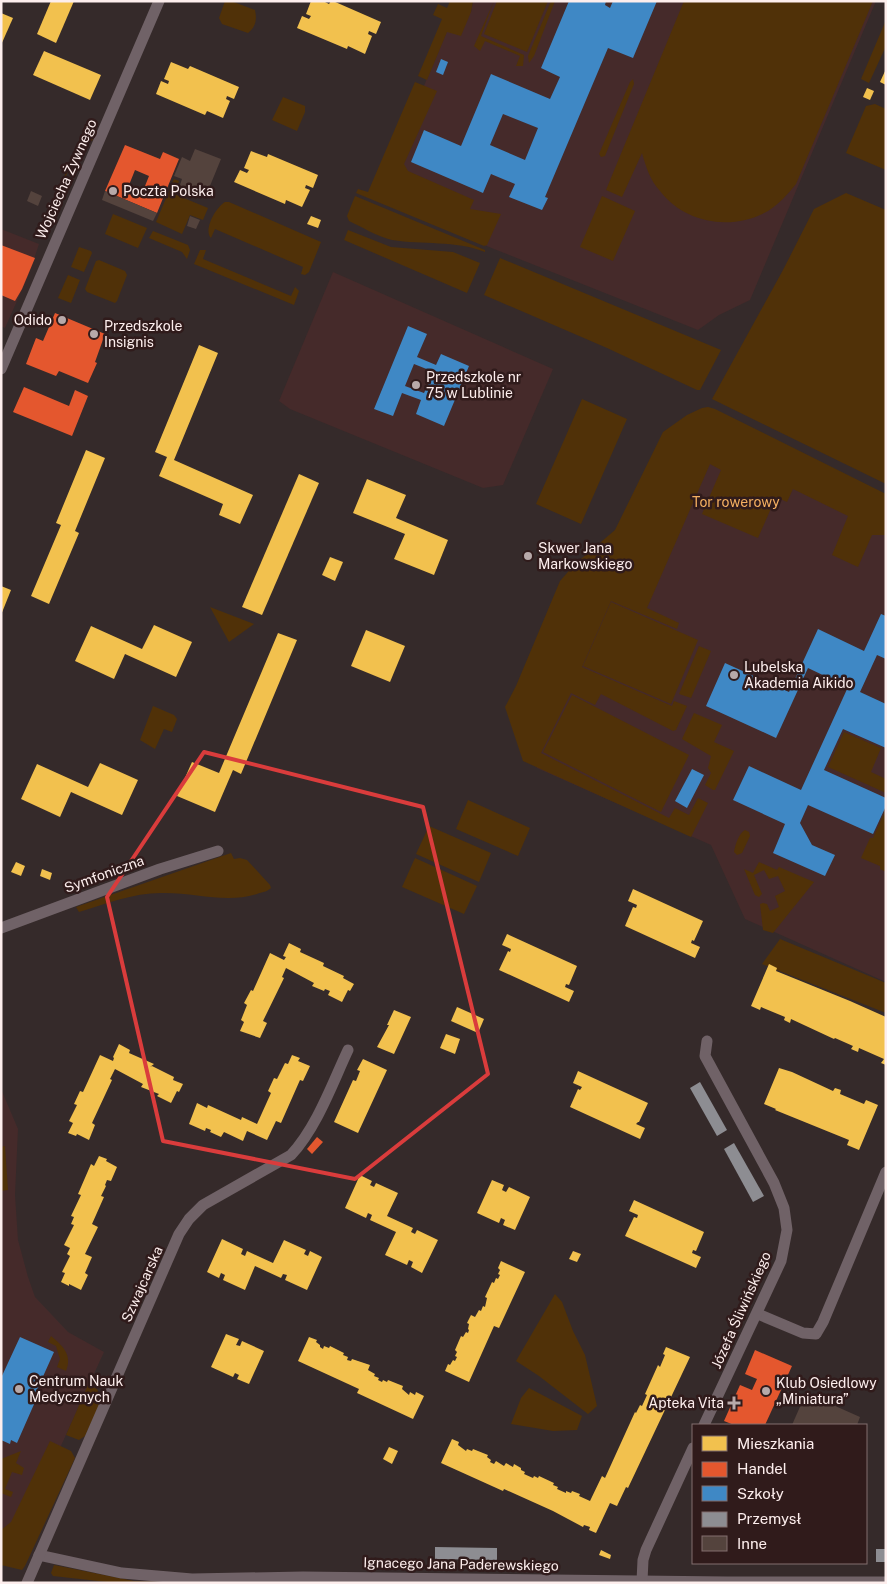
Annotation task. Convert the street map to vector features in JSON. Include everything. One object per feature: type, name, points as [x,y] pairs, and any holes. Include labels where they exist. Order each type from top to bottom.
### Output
[{"type":"street","name":"Wojciecha Żywnego","points":[[1,369],[159,1]]},
{"type":"street","name":"Symfoniczna","points":[[1,928],[160,869],[218,851]]},
{"type":"street","name":"Józefa Śliwińskiego","points":[[704,1424],[758,1314],[784,1251],[787,1230],[784,1208],[774,1183],[705,1056],[707,1041]]},
{"type":"street","name":"Szwajcarska","points":[[27,1583],[179,1234],[189,1219],[203,1205],[291,1155],[309,1131],[348,1050]]},
{"type":"street","points":[[758,1314],[803,1333],[816,1334],[823,1322],[886,1172]]},
{"type":"street","points":[[642,1581],[643,1560],[646,1550],[692,1450]]},
{"type":"street","name":"Ignacego Jana Paderewskiego","points":[[39,1555],[122,1573],[192,1579],[303,1577],[886,1582]]},
{"type":"highlighted area","points":[[204,752],[423,807],[488,1074],[355,1179],[163,1141],[107,897]]},
{"type":"shaded area","points":[[473,1],[876,1],[750,300],[719,315],[698,330],[376,200],[447,31],[471,12]]},
{"type":"shaded area","points":[[1,229],[39,244],[29,274],[5,328],[1,326]]},
{"type":"shaded area","name":"Przedszkole nr 75 w Lublinie","points":[[333,272],[553,369],[503,485],[483,488],[290,409],[279,401]]},
{"type":"shaded area","points":[[753,436],[886,499],[886,982],[745,919],[711,845],[537,768],[534,755],[660,463]]},
{"type":"shaded area","points":[[1,1089],[18,1129],[15,1195],[18,1240],[35,1297],[68,1332],[104,1352],[19,1537],[1,1539]]},
{"type":"green space","points":[[225,1],[231,1],[255,10],[255,23],[248,33],[222,24],[219,18]]},
{"type":"green space","points":[[450,1],[473,1],[471,12],[461,36],[447,32],[427,80],[418,76],[442,19],[433,15],[438,4],[447,8]]},
{"type":"green space","points":[[494,1],[481,36],[524,55],[523,66],[516,66],[520,56],[485,41],[480,51],[474,46]]},
{"type":"green space","points":[[497,1],[548,1],[527,52],[484,34]]},
{"type":"green space","points":[[551,1],[555,1],[534,56],[529,63],[528,56]]},
{"type":"green space","points":[[684,1],[873,1],[796,184],[776,205],[754,217],[740,221],[710,221],[682,211],[670,202],[657,187],[649,173],[642,153],[622,197],[606,190]]},
{"type":"green space","points":[[886,20],[886,46],[869,83],[861,79]]},
{"type":"green space","points":[[633,79],[634,84],[605,156],[601,157],[599,154]]},
{"type":"green space","points":[[415,82],[437,91],[404,164],[408,171],[474,200],[470,209],[501,214],[487,245],[484,246],[356,193],[358,189],[368,192]]},
{"type":"green space","points":[[283,97],[305,106],[305,112],[297,131],[272,120]]},
{"type":"green space","points":[[875,104],[886,109],[886,170],[846,153],[866,106]]},
{"type":"green space","points":[[88,121],[95,127],[92,141],[83,137],[55,201],[54,200]]},
{"type":"green space","points":[[174,179],[179,181],[174,194],[208,208],[203,220],[190,215],[182,234],[156,222]]},
{"type":"green space","points":[[846,193],[886,210],[886,484],[712,399],[783,270],[814,209]]},
{"type":"green space","points":[[355,196],[485,250],[485,252],[451,244],[387,239],[349,221],[347,216]]},
{"type":"green space","points":[[602,196],[635,211],[613,261],[580,247]]},
{"type":"green space","points":[[225,202],[229,202],[321,242],[309,272],[305,275],[301,274],[303,267],[215,229],[211,238],[209,234],[210,224],[218,209]]},
{"type":"green space","points":[[113,214],[147,228],[138,248],[105,234]]},
{"type":"green space","points":[[348,230],[391,247],[453,252],[480,263],[467,293],[344,240]]},
{"type":"green space","points":[[153,231],[188,245],[190,250],[187,259],[182,252],[149,238]]},
{"type":"green space","points":[[79,247],[92,253],[84,272],[71,267]]},
{"type":"green space","points":[[200,250],[206,250],[203,259],[291,296],[295,287],[299,291],[294,305],[194,264]]},
{"type":"green space","points":[[500,258],[721,350],[700,390],[484,295]]},
{"type":"green space","points":[[99,260],[125,271],[127,275],[115,303],[87,292],[85,289],[96,261]]},
{"type":"green space","points":[[68,275],[80,280],[71,303],[58,298]]},
{"type":"green space","points":[[582,399],[627,419],[581,524],[536,504]]},
{"type":"green space","name":"Tor rowerowy","points":[[708,407],[886,494],[886,535],[872,535],[858,567],[832,555],[848,516],[793,489],[787,502],[776,497],[758,538],[702,514],[721,470],[710,464],[647,608],[679,623],[677,629],[611,601],[582,667],[672,706],[674,701],[687,706],[676,730],[673,731],[601,694],[595,705],[571,693],[541,753],[669,818],[675,808],[689,815],[698,798],[708,803],[691,837],[523,761],[505,707],[516,686],[560,581],[574,565],[615,530],[663,432],[687,415]]},
{"type":"green space","points":[[611,602],[698,640],[671,704],[583,666]]},
{"type":"green space","points":[[210,607],[254,624],[229,642]]},
{"type":"green space","points":[[699,646],[711,651],[691,698],[679,694]]},
{"type":"green space","points":[[572,695],[689,755],[661,812],[543,752]]},
{"type":"green space","points":[[153,706],[174,715],[177,719],[172,732],[164,729],[155,749],[140,740]]},
{"type":"green space","points":[[694,713],[722,725],[714,742],[734,751],[715,790],[705,785],[711,773],[708,768],[711,756],[682,739]]},
{"type":"green space","points":[[844,732],[881,748],[871,772],[886,779],[886,793],[828,767]]},
{"type":"green space","points":[[468,800],[530,828],[518,856],[456,829]]},
{"type":"green space","points":[[886,809],[886,872],[880,869],[880,866],[861,858],[870,838],[873,838]]},
{"type":"green space","points":[[429,826],[491,853],[479,882],[416,854]]},
{"type":"green space","points":[[745,830],[749,832],[750,836],[742,853],[737,855],[734,852],[736,843]]},
{"type":"green space","points":[[231,853],[234,859],[247,860],[271,888],[245,897],[233,898],[151,893],[79,912],[76,907]]},
{"type":"green space","points":[[415,858],[477,886],[464,914],[402,887]]},
{"type":"green space","points":[[759,862],[777,870],[779,867],[814,882],[773,933],[763,930],[760,904],[767,904],[770,911],[779,907],[775,896],[785,891],[778,876],[769,879],[764,870],[754,875],[762,894],[759,897],[755,895],[744,869],[753,873]]},
{"type":"green space","points":[[780,939],[886,983],[886,1013],[762,964]]},
{"type":"green space","points":[[5,1146],[8,1190],[1,1191],[1,1147]]},
{"type":"green space","points":[[555,1294],[562,1302],[585,1355],[597,1406],[588,1414],[539,1376],[516,1361]]},
{"type":"green space","points":[[51,1336],[59,1343],[67,1355],[68,1365],[66,1371],[57,1367],[60,1359],[56,1346],[48,1342]]},
{"type":"green space","points":[[88,1385],[97,1389],[102,1399],[85,1436],[79,1440],[66,1435]]},
{"type":"green space","points":[[529,1388],[582,1416],[577,1430],[553,1431],[511,1424],[521,1398]]},
{"type":"green space","points":[[50,1441],[71,1451],[75,1458],[25,1566],[22,1570],[1,1565],[1,1530],[11,1522]]},
{"type":"green space","points":[[21,1451],[16,1463],[24,1468],[22,1475],[12,1472],[5,1489],[13,1492],[11,1497],[1,1493],[1,1459]]},
{"type":"green space","points":[[54,1565],[134,1581],[188,1583],[116,1583],[53,1576],[51,1573]]},
{"type":"building: Mieszkania","points":[[51,1],[74,1],[56,43],[37,34]]},
{"type":"building: Mieszkania","points":[[311,1],[323,1],[329,4],[333,1],[381,22],[376,34],[369,31],[368,34],[372,36],[365,54],[348,46],[347,49],[297,28],[302,16],[309,19],[311,16],[306,14]]},
{"type":"building: Mieszkania","points":[[1,13],[13,18],[1,45]]},
{"type":"building: Mieszkania","points":[[44,51],[101,75],[90,100],[33,75]]},
{"type":"building: Mieszkania","points":[[171,62],[188,69],[190,66],[239,87],[234,99],[227,96],[226,99],[230,101],[223,118],[207,111],[205,115],[156,94],[161,81],[168,84],[169,81],[164,79]]},
{"type":"building: Mieszkania","points":[[886,69],[886,85],[880,82]]},
{"type":"building: Mieszkania","points":[[867,88],[874,91],[870,100],[863,97]]},
{"type":"building: Mieszkania","points":[[251,151],[267,157],[268,154],[318,175],[313,188],[306,185],[305,188],[310,190],[302,207],[286,200],[285,204],[234,182],[240,170],[247,173],[249,170],[244,168]]},
{"type":"building: Mieszkania","points":[[311,216],[321,220],[318,228],[307,224]]},
{"type":"building: Mieszkania","points":[[199,345],[218,353],[174,460],[253,495],[240,524],[219,515],[223,504],[159,476],[167,457],[155,452]]},
{"type":"building: Mieszkania","points":[[86,450],[105,458],[75,531],[79,533],[49,604],[31,596],[61,525],[56,523]]},
{"type":"building: Mieszkania","points":[[299,474],[319,483],[262,615],[242,607]]},
{"type":"building: Mieszkania","points":[[367,479],[406,495],[396,518],[448,540],[434,575],[394,559],[405,534],[353,513]]},
{"type":"building: Mieszkania","points":[[330,557],[343,562],[335,581],[322,575]]},
{"type":"building: Mieszkania","points":[[1,586],[11,590],[1,615]]},
{"type":"building: Mieszkania","points":[[154,625],[192,642],[176,677],[125,654],[114,679],[75,661],[91,626],[142,649]]},
{"type":"building: Mieszkania","points":[[366,630],[405,646],[390,682],[351,666]]},
{"type":"building: Mieszkania","points":[[278,633],[297,640],[241,774],[233,770],[215,812],[177,796],[192,762],[219,773]]},
{"type":"building: Mieszkania","points":[[100,763],[138,780],[122,815],[71,792],[60,817],[21,799],[37,764],[88,787]]},
{"type":"building: Mieszkania","points":[[16,862],[25,866],[21,876],[11,872]]},
{"type":"building: Mieszkania","points":[[42,869],[52,873],[50,880],[40,876]]},
{"type":"building: Mieszkania","points":[[633,889],[703,921],[694,941],[692,940],[691,943],[700,947],[695,958],[625,926],[633,907],[636,908],[637,905],[628,901]]},
{"type":"building: Mieszkania","points":[[507,934],[577,966],[569,985],[566,984],[565,987],[574,991],[569,1002],[499,970],[508,951],[510,952],[511,949],[502,945]]},
{"type":"building: Mieszkania","points":[[289,943],[301,949],[300,952],[324,963],[323,966],[344,976],[343,978],[354,984],[350,991],[348,990],[342,1002],[328,995],[330,991],[325,989],[324,991],[312,986],[314,983],[286,968],[282,977],[284,978],[263,1021],[267,1023],[260,1038],[240,1031],[244,1022],[241,1020],[247,1005],[244,1003],[251,990],[253,991],[270,953],[284,960],[286,957],[283,956]]},
{"type":"building: Mieszkania","points":[[769,964],[777,968],[776,971],[886,1017],[886,1065],[881,1063],[884,1059],[859,1048],[858,1052],[851,1049],[853,1046],[791,1019],[790,1023],[784,1020],[785,1017],[761,1007],[760,1010],[751,1006]]},
{"type":"building: Mieszkania","points":[[457,1007],[484,1019],[478,1033],[451,1021]]},
{"type":"building: Mieszkania","points":[[394,1010],[411,1017],[394,1054],[377,1047],[389,1025],[387,1025]]},
{"type":"building: Mieszkania","points":[[446,1034],[460,1039],[455,1054],[440,1048]]},
{"type":"building: Mieszkania","points":[[119,1044],[130,1050],[129,1053],[154,1064],[150,1067],[152,1066],[174,1077],[173,1080],[183,1084],[179,1092],[177,1091],[171,1103],[157,1096],[159,1094],[141,1087],[143,1084],[115,1069],[110,1079],[112,1080],[92,1123],[95,1125],[89,1140],[77,1134],[76,1136],[68,1133],[73,1123],[69,1121],[77,1105],[74,1104],[80,1091],[83,1092],[100,1055],[113,1061]]},
{"type":"building: Mieszkania","points":[[292,1055],[300,1058],[298,1061],[310,1066],[303,1081],[300,1080],[281,1123],[276,1121],[267,1140],[247,1131],[243,1141],[224,1132],[221,1137],[210,1132],[211,1130],[206,1128],[205,1131],[189,1124],[197,1103],[207,1108],[208,1105],[241,1120],[242,1117],[257,1124],[271,1093],[268,1091],[274,1078],[277,1079],[285,1063],[288,1064]]},
{"type":"building: Mieszkania","points":[[363,1059],[387,1070],[358,1133],[334,1122],[353,1080],[356,1081],[360,1071],[357,1070]]},
{"type":"building: Mieszkania","points":[[779,1068],[833,1091],[835,1088],[841,1090],[840,1094],[864,1104],[866,1100],[878,1105],[859,1150],[847,1145],[849,1140],[764,1104]]},
{"type":"building: Mieszkania","points":[[578,1071],[648,1103],[639,1122],[636,1124],[645,1128],[640,1139],[570,1107],[578,1089],[580,1090],[582,1087],[573,1083]]},
{"type":"building: Mieszkania","points":[[99,1156],[107,1159],[106,1161],[117,1167],[111,1181],[107,1180],[101,1196],[104,1197],[92,1224],[98,1227],[85,1254],[92,1257],[85,1273],[88,1275],[81,1290],[61,1282],[65,1273],[62,1272],[70,1256],[67,1254],[70,1248],[64,1245],[74,1225],[71,1224],[74,1217],[71,1216],[81,1195],[78,1194],[91,1164],[94,1166]]},
{"type":"building: Mieszkania","points":[[360,1175],[372,1181],[370,1185],[374,1187],[376,1183],[398,1193],[387,1216],[413,1228],[411,1232],[415,1234],[417,1230],[438,1240],[422,1273],[411,1267],[413,1262],[409,1260],[407,1265],[385,1255],[396,1232],[370,1220],[372,1215],[368,1213],[366,1218],[345,1208]]},
{"type":"building: Mieszkania","points":[[492,1180],[504,1185],[502,1190],[506,1192],[509,1187],[530,1197],[515,1230],[503,1225],[505,1220],[501,1218],[499,1223],[477,1213]]},
{"type":"building: Mieszkania","points":[[634,1200],[704,1232],[696,1251],[693,1250],[692,1253],[701,1257],[696,1268],[625,1236],[634,1217],[637,1218],[638,1215],[629,1211]]},
{"type":"building: Mieszkania","points":[[222,1239],[243,1249],[241,1254],[245,1256],[247,1251],[273,1263],[284,1240],[306,1250],[304,1254],[308,1256],[310,1251],[322,1257],[307,1290],[285,1280],[287,1275],[283,1274],[281,1278],[255,1266],[245,1290],[223,1280],[225,1275],[221,1273],[219,1278],[207,1272]]},
{"type":"building: Mieszkania","points":[[573,1251],[581,1254],[577,1262],[569,1259]]},
{"type":"building: Mieszkania","points":[[501,1261],[525,1272],[499,1328],[494,1326],[469,1382],[445,1371],[448,1364],[450,1365],[457,1357],[455,1356],[457,1352],[455,1350],[461,1336],[463,1337],[466,1332],[468,1333],[469,1324],[467,1323],[471,1315],[475,1317],[483,1306],[485,1307],[487,1298],[485,1297],[492,1282],[494,1283],[500,1275],[498,1274],[500,1270],[498,1268]]},
{"type":"building: Mieszkania","points":[[226,1334],[239,1339],[236,1345],[240,1346],[242,1341],[264,1351],[249,1384],[237,1379],[239,1375],[235,1373],[233,1377],[211,1367]]},
{"type":"building: Mieszkania","points":[[309,1337],[317,1340],[316,1342],[323,1349],[324,1346],[329,1348],[330,1346],[344,1353],[343,1355],[348,1357],[347,1360],[351,1361],[352,1359],[370,1365],[368,1370],[379,1378],[378,1380],[387,1382],[388,1380],[403,1386],[402,1389],[409,1395],[410,1392],[415,1395],[416,1392],[424,1396],[413,1419],[357,1393],[359,1389],[298,1361]]},
{"type":"building: Mieszkania","points":[[666,1347],[690,1357],[628,1488],[626,1487],[617,1506],[610,1503],[596,1533],[589,1530],[590,1527],[584,1525],[583,1527],[553,1511],[441,1463],[452,1439],[459,1442],[458,1445],[466,1451],[467,1449],[472,1451],[473,1449],[488,1455],[487,1457],[491,1460],[490,1462],[494,1464],[496,1461],[504,1466],[506,1463],[513,1467],[514,1464],[525,1472],[524,1474],[533,1478],[534,1476],[538,1478],[539,1476],[554,1483],[553,1485],[558,1487],[557,1489],[566,1493],[566,1491],[571,1493],[572,1491],[590,1501],[602,1476],[605,1478],[635,1412],[640,1405],[642,1406],[647,1395],[645,1394],[658,1365],[660,1367],[665,1355],[663,1354]]},
{"type":"building: Mieszkania","points":[[389,1447],[398,1451],[392,1464],[383,1459]]},
{"type":"building: Mieszkania","points":[[601,1550],[611,1555],[610,1559],[599,1555]]},
{"type":"building: Handel","points":[[125,145],[160,159],[163,152],[179,159],[157,213],[105,191]],"holes":[[[135,170],[149,176],[143,191],[129,185]]]},
{"type":"building: Handel","points":[[1,245],[35,258],[15,301],[1,295]]},
{"type":"building: Handel","points":[[55,313],[105,334],[95,362],[97,363],[88,383],[59,371],[56,376],[26,364],[36,338],[43,341]]},
{"type":"building: Handel","points":[[24,387],[69,406],[75,390],[88,396],[72,436],[13,412]]},
{"type":"building: Handel","points":[[317,1137],[323,1142],[312,1154],[307,1149]]},
{"type":"building: Handel","points":[[755,1350],[792,1366],[765,1424],[732,1424],[724,1421],[740,1385],[752,1390],[757,1379],[745,1374]]},
{"type":"building: Szkoły","points":[[569,1],[606,1],[605,5],[610,8],[613,1],[657,1],[633,58],[608,48],[545,197],[548,198],[542,210],[509,197],[515,184],[491,174],[483,193],[411,162],[424,130],[461,146],[491,74],[550,99],[560,77],[541,68]],"holes":[[[503,114],[538,128],[525,160],[490,145]]]},
{"type":"building: Szkoły","points":[[441,59],[448,62],[443,75],[436,72]]},
{"type":"building: Szkoły","points":[[408,326],[427,334],[417,357],[436,365],[441,354],[469,366],[444,426],[416,414],[421,400],[402,393],[393,416],[374,409]],"holes":[[[414,364],[434,372],[424,393],[405,386]]]},
{"type":"building: Szkoły","points":[[881,614],[886,616],[886,659],[877,655],[860,692],[886,704],[886,748],[843,729],[824,770],[886,798],[886,806],[873,834],[808,805],[800,823],[812,845],[835,855],[825,876],[773,853],[785,824],[733,800],[749,766],[801,790],[848,687],[808,668],[776,738],[706,706],[725,663],[789,692],[818,629],[864,651]]},
{"type":"building: Szkoły","points":[[692,769],[704,775],[687,808],[675,801]]},
{"type":"building: Szkoły","name":"Centrum Nauk Medycznych","points":[[20,1337],[54,1352],[32,1401],[35,1402],[17,1443],[11,1440],[10,1444],[1,1440],[1,1378]]},
{"type":"building: Przemysł","points":[[700,1082],[727,1130],[717,1136],[690,1088]]},
{"type":"building: Przemysł","points":[[734,1143],[764,1196],[753,1202],[724,1149]]},
{"type":"building: Przemysł","points":[[435,1547],[497,1548],[497,1560],[435,1559]]},
{"type":"building: Przemysł","points":[[876,1549],[886,1549],[886,1562],[876,1562]]},
{"type":"building: Inne","points":[[195,149],[221,159],[205,198],[179,188],[182,179],[174,176],[182,157],[190,161]]},
{"type":"building: Inne","points":[[31,191],[42,196],[38,206],[27,201]]},
{"type":"building: Inne","points":[[105,191],[157,213],[153,221],[102,200]]},
{"type":"building: Inne","points":[[190,216],[200,220],[196,229],[187,226]]},
{"type":"building: Inne","points":[[806,1393],[860,1417],[857,1424],[792,1424]]},
{"type":"place","name":"Poczta Polska","points":[[113,191]]},
{"type":"place","name":"Odido","points":[[62,320]]},
{"type":"place","name":"Przedszkole Insignis","points":[[94,334]]},
{"type":"place","name":"Przedszkole nr 75 w Lublinie","points":[[416,385]]},
{"type":"place","name":"Skwer Jana Markowskiego","points":[[528,556]]},
{"type":"place","name":"Lubelska Akademia Aikido","points":[[734,675]]},
{"type":"place","name":"Centrum Nauk Medycznych","points":[[19,1389]]},
{"type":"place","name":"Klub Osiedlowy „Miniatura”","points":[[766,1391]]},
{"type":"place","name":"Apteka Vita","points":[[734,1403]]}]
